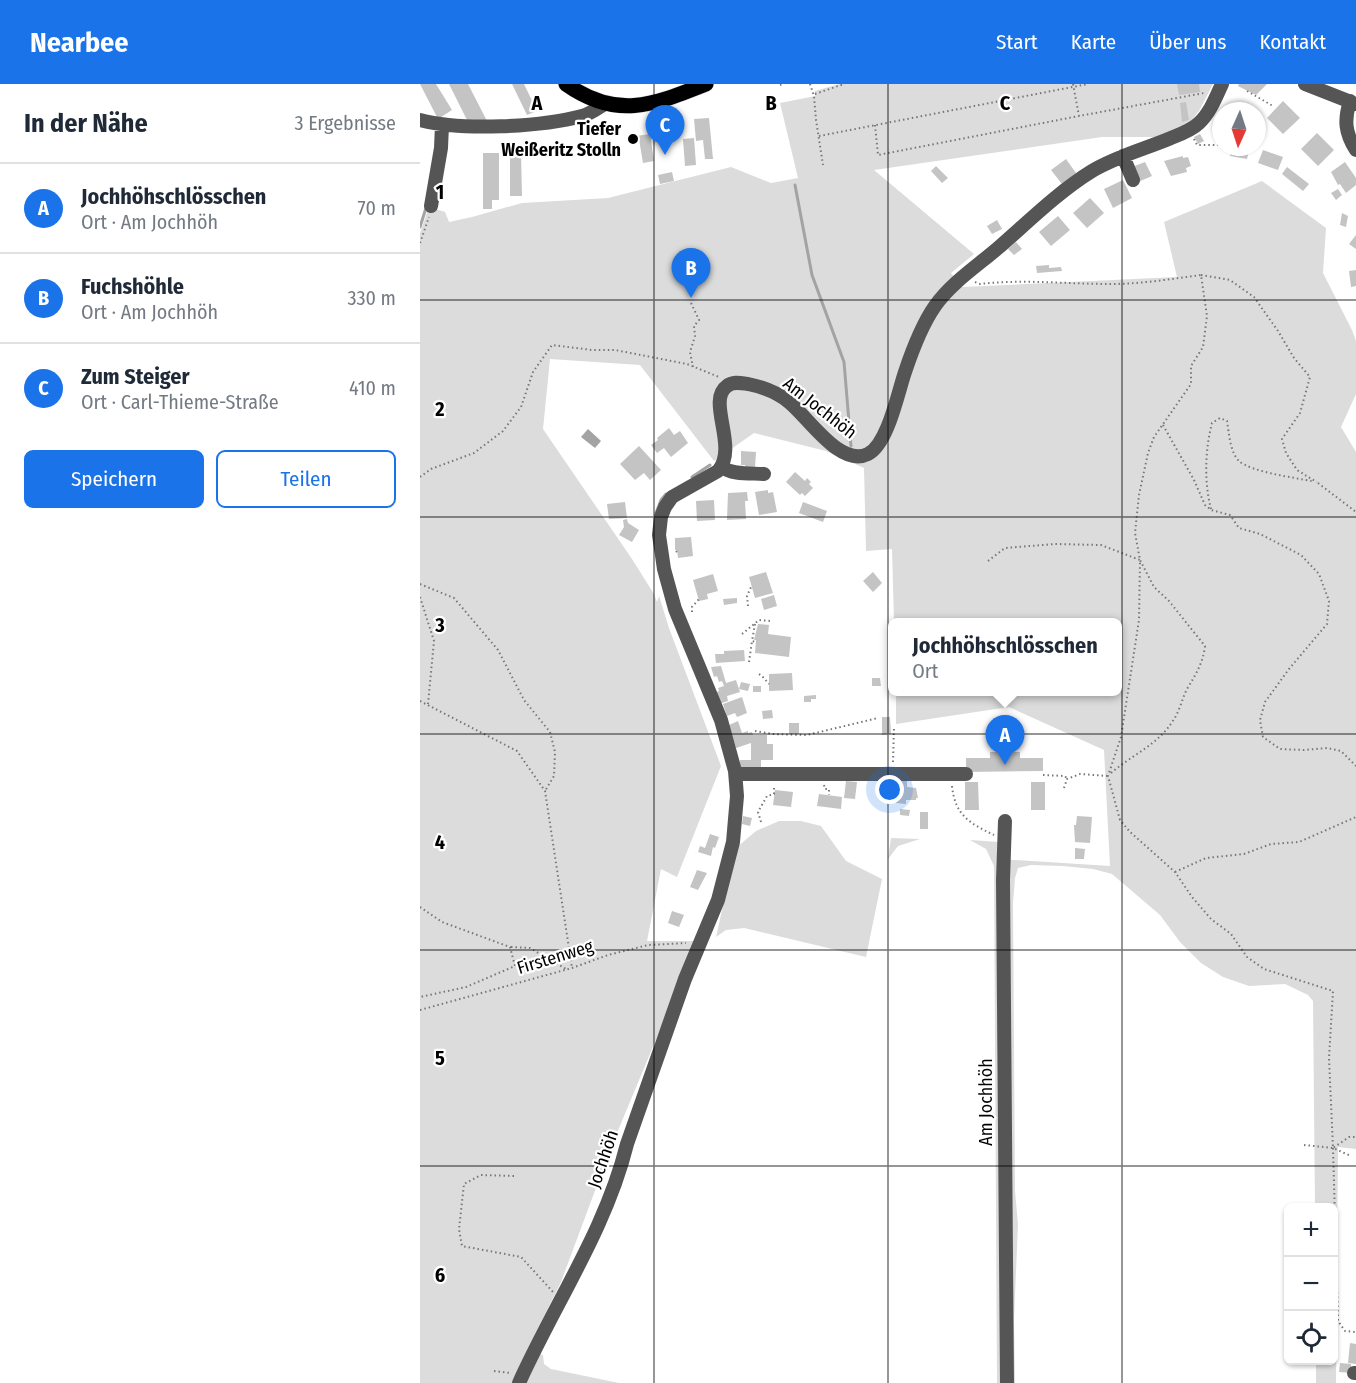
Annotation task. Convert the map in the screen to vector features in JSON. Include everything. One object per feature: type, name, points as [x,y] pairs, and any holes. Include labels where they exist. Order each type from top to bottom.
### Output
[{"type":"main road","points":[[566,84],[601,106],[639,106],[656,103],[706,84]]},
{"type":"street","name":"Am Jochhöh","points":[[732,383],[754,385],[783,398],[840,450],[853,456],[869,453],[879,443],[888,426],[914,347],[935,306],[964,277],[1073,184],[1094,170],[1201,122],[1222,84]]},
{"type":"street","points":[[1305,84],[1353,103],[1345,126],[1356,150]]},
{"type":"street","points":[[431,206],[441,148],[431,123],[535,124],[584,116],[601,106]]},
{"type":"street","points":[[1123,156],[1133,180]]},
{"type":"street","points":[[702,940],[718,900],[732,850],[737,796],[736,774],[721,720],[669,591],[659,535],[661,517],[672,497],[718,471],[726,459],[720,398],[725,387],[732,383]]},
{"type":"street","points":[[722,467],[725,470],[741,473],[764,474]]},
{"type":"street","points":[[736,774],[966,774]]},
{"type":"street","name":"Am Jochhöh","points":[[1005,821],[1003,891],[1007,1383]]},
{"type":"street","name":"Jochhöh","points":[[515,1378],[561,1300],[603,1214],[685,979],[702,940]]},
{"type":"path","points":[[810,84],[814,94],[824,165]]},
{"type":"path","points":[[814,94],[843,84]]},
{"type":"path","points":[[819,136],[1073,85],[1088,84]]},
{"type":"path","points":[[1073,85],[1079,116]]},
{"type":"path","points":[[1247,91],[1273,106]]},
{"type":"path","points":[[875,125],[878,154],[1206,92]]},
{"type":"path","points":[[1191,134],[1197,145],[1212,145]]},
{"type":"path","points":[[420,243],[431,206]]},
{"type":"path","points":[[1202,275],[1207,316],[1203,347],[1191,366],[1191,384],[1154,437],[1148,453],[1139,495],[1135,533],[1140,560],[1139,620],[1121,737],[1108,776],[1120,820],[1130,832],[1175,872],[1192,897],[1211,919],[1231,934],[1247,957],[1264,969],[1333,991],[1329,1058],[1338,1321],[1345,1331],[1356,1332]]},
{"type":"path","points":[[980,284],[1085,282],[1108,284],[1202,275],[1230,280],[1254,297],[1294,358],[1310,377],[1300,413],[1282,438],[1286,453],[1297,470],[1336,495],[1356,512]]},
{"type":"path","points":[[691,303],[699,320],[694,326],[695,336],[690,352],[693,366]]},
{"type":"path","points":[[420,477],[431,469],[474,453],[503,431],[522,407],[533,372],[552,345],[592,350],[615,350],[693,366],[732,383]]},
{"type":"path","points":[[1211,510],[1207,484],[1208,437],[1212,423],[1220,418],[1227,421],[1232,447],[1239,461],[1252,468],[1317,482]]},
{"type":"path","points":[[1163,425],[1194,480],[1205,505],[1211,510],[1230,515],[1239,528],[1260,534],[1300,555],[1319,574],[1329,601],[1327,624],[1265,702],[1260,720],[1263,737],[1281,749],[1327,748],[1341,751],[1356,766]]},
{"type":"path","points":[[988,561],[1005,548],[1055,544],[1101,545],[1140,560],[1154,586],[1205,646],[1203,661],[1185,693],[1174,720],[1142,752],[1120,765],[1108,776],[1080,774],[1067,779]]},
{"type":"path","points":[[420,584],[454,597],[498,650],[524,700],[550,732],[555,752],[554,776],[545,791]]},
{"type":"path","points":[[748,606],[747,596],[752,587]]},
{"type":"path","points":[[420,597],[434,641],[428,704]]},
{"type":"path","points":[[692,612],[692,607],[699,599]]},
{"type":"path","points":[[742,634],[759,620],[771,621]]},
{"type":"path","points":[[749,662],[755,624]]},
{"type":"path","points":[[759,674],[769,684]]},
{"type":"path","points":[[420,701],[518,751],[545,791],[572,968]]},
{"type":"path","points":[[755,731],[807,735],[878,718]]},
{"type":"path","points":[[893,770],[894,726]]},
{"type":"path","points":[[951,774],[955,802],[965,818],[980,828],[1005,837]]},
{"type":"path","points":[[1043,775],[1065,776],[1067,779]]},
{"type":"path","points":[[1064,788],[1067,779]]},
{"type":"path","points":[[760,822],[758,812],[762,804],[767,796],[774,794]]},
{"type":"path","points":[[1175,872],[1206,858],[1244,854],[1270,844],[1299,842],[1356,817]]},
{"type":"path","points":[[420,907],[442,922],[510,947],[530,948],[566,969]]},
{"type":"path","name":"Firstenweg","points":[[420,1010],[648,945],[702,940]]},
{"type":"path","points":[[420,996],[466,987],[515,966],[510,947]]},
{"type":"path","points":[[1333,1148],[1349,1137],[1356,1137]]},
{"type":"path","points":[[1304,1146],[1333,1148],[1351,1156]]},
{"type":"path","points":[[514,1176],[481,1175],[464,1184],[459,1229],[462,1246],[521,1257],[561,1300]]},
{"type":"path","points":[[494,1371],[515,1378]]},
{"type":"shaded area","points":[[839,84],[1213,84],[1199,111],[1189,123],[1160,137],[1102,137],[874,170],[974,254],[951,273],[962,287],[1177,277],[1164,222],[1262,181],[1326,228],[1323,273],[1356,341],[1356,394],[1341,427],[1356,452],[1356,1149],[1338,1147],[1338,1203],[1315,1203],[1313,1001],[1308,995],[1285,984],[1249,986],[1223,977],[1201,963],[1180,942],[1160,915],[1112,874],[1093,869],[1063,866],[1031,865],[1018,868],[1013,903],[1015,1191],[1018,1224],[1014,1319],[1015,1383],[997,1383],[994,866],[986,849],[970,840],[999,842],[999,859],[1110,866],[1104,750],[1009,707],[896,724],[896,696],[1122,696],[1122,618],[894,618],[892,549],[866,551],[864,468],[826,451],[754,433],[714,461],[640,365],[550,359],[543,429],[632,559],[657,602],[659,596],[721,766],[677,877],[661,869],[647,941],[697,941],[612,1145],[561,1282],[527,1350],[543,1355],[544,1364],[551,1369],[619,1383],[420,1383],[420,233],[429,207],[445,212],[449,222],[522,203],[608,198],[731,167],[771,183],[798,178],[780,103],[815,96],[815,91]]},
{"type":"shaded area","points":[[588,429],[601,441],[595,448],[581,437]]},
{"type":"shaded area","points":[[779,821],[801,821],[821,826],[846,861],[882,879],[866,957],[744,928],[726,930],[716,937],[736,848],[756,831]]},
{"type":"shaded area","points":[[891,838],[920,839],[898,846],[888,859]]},
{"type":"shaded area","points":[[1316,1365],[1336,1365],[1336,1383],[1316,1383]]},
{"type":"building","points":[[420,84],[436,84],[452,110],[438,119]]},
{"type":"building","points":[[449,84],[468,84],[487,121],[467,120]]},
{"type":"building","points":[[512,84],[524,84],[537,111],[527,115]]},
{"type":"building","points":[[1177,84],[1199,84],[1200,92],[1179,95]]},
{"type":"building","points":[[1239,84],[1267,84],[1256,95],[1238,86]]},
{"type":"building","points":[[1283,101],[1300,118],[1283,134],[1267,118]]},
{"type":"building","points":[[1186,102],[1189,120],[1182,122],[1180,103]]},
{"type":"building","points":[[709,118],[713,159],[705,159],[703,140],[696,141],[694,119]]},
{"type":"building","points":[[1317,133],[1334,150],[1318,166],[1301,149]]},
{"type":"building","points":[[650,134],[654,161],[643,163],[639,139],[637,140],[636,136]]},
{"type":"building","points":[[1200,134],[1204,141],[1198,144],[1194,137]]},
{"type":"building","points":[[694,138],[696,165],[685,166],[683,139]]},
{"type":"building","points":[[1266,151],[1283,157],[1278,170],[1258,163],[1261,156],[1266,156]]},
{"type":"building","points":[[483,153],[499,153],[499,200],[492,200],[492,209],[483,209]]},
{"type":"building","points":[[510,153],[521,153],[522,196],[510,196]]},
{"type":"building","points":[[1183,156],[1183,158],[1188,157],[1191,166],[1186,168],[1187,172],[1171,176],[1164,161]]},
{"type":"building","points":[[1230,156],[1248,156],[1247,159]]},
{"type":"building","points":[[1066,159],[1076,173],[1062,184],[1051,170]]},
{"type":"building","points":[[1145,162],[1152,176],[1138,182],[1132,167]]},
{"type":"building","points":[[1345,162],[1356,178],[1356,185],[1346,193],[1340,184],[1338,185],[1331,172]]},
{"type":"building","points":[[936,166],[948,178],[942,183],[931,171]]},
{"type":"building","points":[[1287,167],[1309,184],[1303,191],[1282,174]]},
{"type":"building","points":[[672,172],[674,181],[660,184],[658,175]]},
{"type":"building","points":[[1123,180],[1132,198],[1113,208],[1104,189]]},
{"type":"building","points":[[1338,189],[1342,195],[1336,200],[1331,193]]},
{"type":"building","points":[[1090,198],[1104,213],[1087,228],[1073,213]]},
{"type":"building","points":[[1342,213],[1348,216],[1346,227],[1340,225]]},
{"type":"building","points":[[1058,216],[1070,230],[1051,246],[1039,232]]},
{"type":"building","points":[[997,220],[1002,229],[992,234],[987,226]]},
{"type":"building","points":[[1356,235],[1356,249],[1349,244]]},
{"type":"building","points":[[1016,242],[1022,249],[1014,255],[1008,249]]},
{"type":"building","points":[[1049,265],[1049,268],[1061,267],[1062,271],[1037,273],[1036,266]]},
{"type":"building","points":[[1356,270],[1356,286],[1351,287],[1349,271]]},
{"type":"building","points":[[669,428],[674,435],[680,431],[688,443],[671,457],[664,448],[657,453],[651,445]]},
{"type":"building","points":[[639,446],[661,470],[650,480],[644,473],[635,480],[620,464]]},
{"type":"building","points":[[741,451],[756,452],[755,468],[745,468],[745,465],[741,465]]},
{"type":"building","points":[[795,472],[805,481],[807,478],[811,482],[809,484],[813,488],[805,496],[802,493],[800,495],[786,482]]},
{"type":"building","points":[[768,490],[768,493],[773,492],[777,512],[759,515],[755,492]]},
{"type":"building","points":[[747,492],[746,519],[727,520],[728,493]]},
{"type":"building","points":[[714,500],[715,520],[697,521],[696,501]]},
{"type":"building","points":[[625,502],[627,518],[609,519],[607,504]]},
{"type":"building","points":[[803,502],[827,511],[823,522],[799,513]]},
{"type":"building","points":[[627,519],[628,523],[639,530],[632,542],[619,535],[624,527],[623,520]]},
{"type":"building","points":[[691,537],[693,556],[678,558],[675,538]]},
{"type":"building","points":[[766,572],[773,593],[755,598],[749,577]]},
{"type":"building","points":[[873,572],[882,583],[873,592],[863,581]]},
{"type":"building","points":[[713,574],[718,591],[707,594],[708,599],[699,601],[693,580]]},
{"type":"building","points":[[774,595],[777,606],[764,610],[761,599]]},
{"type":"building","points":[[737,598],[737,603],[724,605],[723,599]]},
{"type":"building","points":[[758,624],[769,625],[768,634],[791,637],[789,657],[755,653],[756,640],[754,640]]},
{"type":"building","points":[[744,650],[745,661],[716,663],[715,654]]},
{"type":"building","points":[[721,666],[726,683],[736,680],[740,692],[727,696],[728,701],[719,704],[715,693],[719,691],[718,688],[724,686],[722,681],[719,682],[717,676],[714,677],[711,667]]},
{"type":"building","points":[[792,673],[793,690],[769,691],[769,674]]},
{"type":"building","points":[[872,678],[880,678],[881,686],[872,686]]},
{"type":"building","points":[[741,682],[750,684],[748,691],[739,689]]},
{"type":"building","points":[[753,686],[761,686],[761,692],[753,692]]},
{"type":"building","points":[[816,695],[816,699],[811,699],[811,702],[804,702],[804,696]]},
{"type":"building","points":[[742,697],[747,713],[737,717],[735,713],[727,716],[723,704]]},
{"type":"building","points":[[772,710],[773,718],[763,719],[762,711]]},
{"type":"building","points":[[882,717],[890,717],[891,734],[882,735]]},
{"type":"building","points":[[738,721],[742,733],[748,731],[753,735],[767,735],[767,744],[773,744],[773,760],[761,760],[761,770],[740,770],[740,760],[751,760],[751,743],[736,748],[729,725]]},
{"type":"building","points":[[789,723],[799,723],[799,734],[789,734]]},
{"type":"building","points":[[990,752],[1020,752],[1020,758],[1043,758],[1043,771],[966,772],[966,758],[990,758]]},
{"type":"building","points":[[846,781],[857,782],[855,799],[844,798]]},
{"type":"building","points":[[897,781],[907,781],[907,787],[916,788],[918,798],[906,800],[906,804],[896,803]]},
{"type":"building","points":[[965,782],[978,782],[979,810],[965,810]]},
{"type":"building","points":[[1031,782],[1045,782],[1045,810],[1031,810]]},
{"type":"building","points":[[775,790],[793,792],[791,807],[773,805]]},
{"type":"building","points":[[819,794],[842,797],[841,809],[817,806]]},
{"type":"building","points":[[900,809],[910,810],[909,816],[900,815]]},
{"type":"building","points":[[920,812],[928,812],[928,829],[920,829]]},
{"type":"building","points":[[743,816],[752,818],[750,826],[742,824]]},
{"type":"building","points":[[1077,816],[1092,817],[1090,843],[1075,842],[1074,825],[1076,825]]},
{"type":"building","points":[[710,834],[719,837],[711,856],[698,852],[700,846],[705,848]]},
{"type":"building","points":[[1075,848],[1085,849],[1084,859],[1075,859]]},
{"type":"building","points":[[697,870],[707,873],[698,890],[690,887]]},
{"type":"building","points":[[672,911],[684,915],[679,927],[668,923]]},
{"type":"building","points":[[1350,1343],[1356,1344],[1356,1364],[1348,1363]]},
{"type":"building","points":[[1340,1363],[1351,1364],[1351,1373],[1339,1372]]},
{"type":"waterway","points":[[795,185],[812,275],[844,362],[851,446]]},
{"type":"waterway","points":[[420,227],[426,208]]},
{"type":"waterway","points":[[692,477],[710,465]]},
{"type":"waterway","points":[[656,513],[666,494]]},
{"type":"place","name":"Tiefer Weißeritz Stolln","points":[[633,139]]},
{"type":"place","name":"Zum Steiger","points":[[665,155]]},
{"type":"place","name":"Fuchshöhle","points":[[691,298]]},
{"type":"place","name":"Jochhöhschlösschen","points":[[1005,765]]}]
